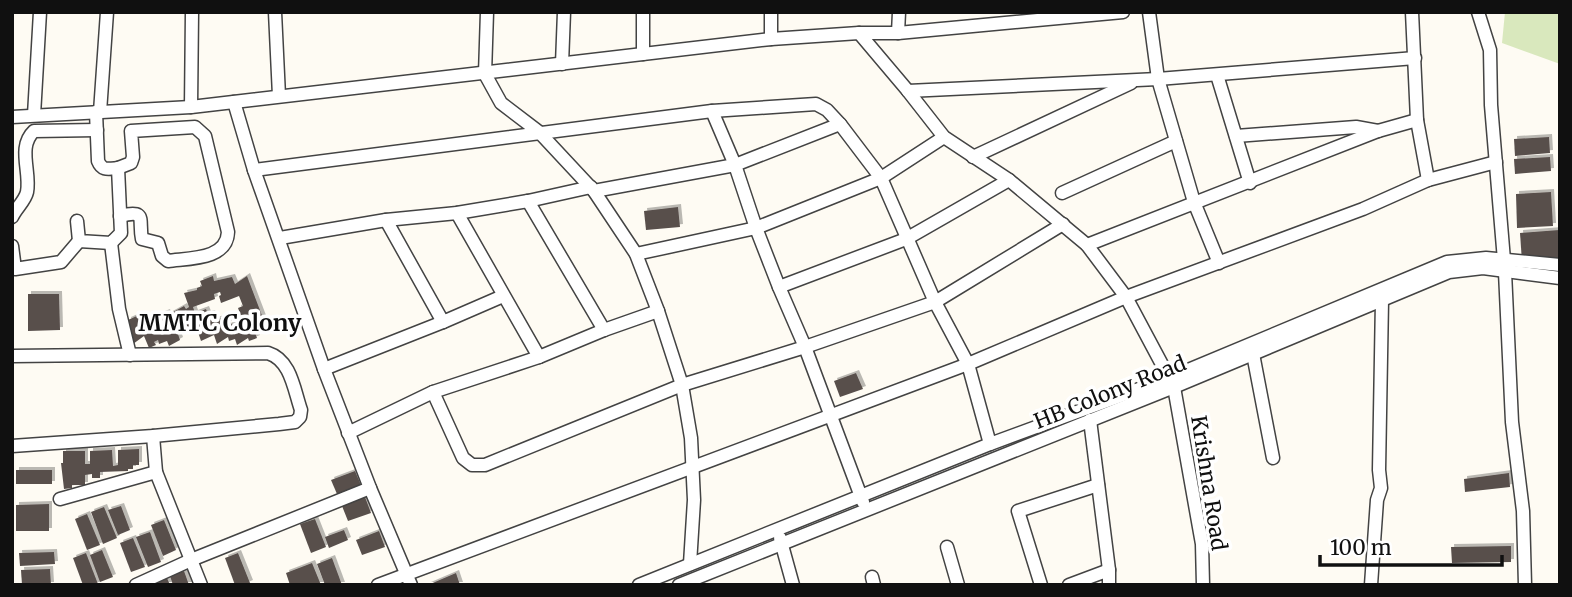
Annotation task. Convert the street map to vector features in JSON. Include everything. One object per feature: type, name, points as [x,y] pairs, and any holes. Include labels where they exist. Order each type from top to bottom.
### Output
[{"type":"street","points":[[34,115],[40,12]]},
{"type":"street","points":[[107,12],[97,130],[98,161],[100,166],[106,169],[118,169],[131,163],[133,157],[129,110]]},
{"type":"street","points":[[191,107],[192,12]]},
{"type":"street","points":[[275,12],[279,96]]},
{"type":"street","points":[[487,12],[485,74],[501,103],[539,132],[593,189],[636,254],[658,311],[681,385],[691,438],[694,500],[690,564]]},
{"type":"street","points":[[562,64],[564,12]]},
{"type":"street","points":[[643,12],[643,54]]},
{"type":"street","points":[[771,12],[771,39]]},
{"type":"street","points":[[898,33],[899,12]]},
{"type":"street","points":[[12,117],[191,107],[771,39],[898,33],[1023,17],[1123,12]]},
{"type":"street","points":[[1149,12],[1158,79],[1194,202],[1219,263]]},
{"type":"street","points":[[1412,12],[1417,120],[1427,180]]},
{"type":"street","points":[[1478,12],[1490,50],[1491,106],[1505,267],[1512,422],[1523,511],[1525,585]]},
{"type":"street","name":"Krishna Road","points":[[859,33],[944,137],[1009,180],[1087,245],[1126,297],[1171,383],[1202,544],[1203,585]]},
{"type":"street","points":[[908,91],[1158,79],[1415,58]]},
{"type":"street","points":[[1217,75],[1250,183]]},
{"type":"street","points":[[973,157],[1137,80]]},
{"type":"street","points":[[234,102],[254,170],[324,369],[408,579]]},
{"type":"street","points":[[254,170],[712,111],[816,104],[827,110],[840,124],[881,178],[935,302],[968,364],[990,444]]},
{"type":"street","points":[[712,111],[866,510]]},
{"type":"street","points":[[1087,245],[1378,131],[1417,120]]},
{"type":"street","points":[[280,238],[386,220],[457,214],[735,165],[840,124]]},
{"type":"street","points":[[120,216],[135,213],[139,215],[142,220],[142,239],[158,243],[162,256],[168,261],[217,253],[228,241],[205,136],[201,130],[195,127],[131,131]]},
{"type":"street","points":[[1236,135],[1334,127],[1365,127],[1378,131]]},
{"type":"street","points":[[12,217],[28,190],[25,144],[28,137],[34,131],[97,130]]},
{"type":"street","points":[[636,254],[756,228],[881,178],[944,137]]},
{"type":"street","points":[[1062,193],[1176,141]]},
{"type":"street","points":[[378,585],[408,579],[692,467],[968,364],[1126,297],[1363,209],[1427,180],[1496,162]]},
{"type":"street","points":[[12,168],[27,167]]},
{"type":"street","points":[[79,241],[111,243],[121,233],[118,169]]},
{"type":"street","points":[[779,287],[906,239],[1009,180]]},
{"type":"street","points":[[528,201],[604,330]]},
{"type":"street","points":[[457,214],[539,357]]},
{"type":"street","points":[[12,246],[14,269],[61,262],[79,241],[77,220]]},
{"type":"street","points":[[386,220],[443,321]]},
{"type":"street","points":[[433,392],[463,458],[472,465],[485,465],[681,385],[805,347],[935,302],[1063,224]]},
{"type":"street","points":[[111,243],[119,309],[130,355]]},
{"type":"street","points":[[639,585],[990,444],[1171,383],[1447,262],[1486,258],[1505,267],[1560,265]]},
{"type":"street","name":"HB Colony Road","points":[[679,585],[1090,420],[1171,383],[1253,354],[1449,272],[1505,267],[1560,278]]},
{"type":"street","points":[[324,369],[503,296]]},
{"type":"street","points":[[1371,585],[1377,500],[1381,488],[1382,300]]},
{"type":"street","points":[[348,433],[433,392],[539,357],[658,311]]},
{"type":"street","points":[[12,356],[268,353],[278,356],[285,365],[301,410],[300,418],[295,422],[12,446]]},
{"type":"street","points":[[1253,354],[1273,458]]},
{"type":"street","points":[[1090,420],[1109,585]]},
{"type":"street","points":[[153,436],[156,472],[201,585]]},
{"type":"street","points":[[60,499],[156,472]]},
{"type":"street","points":[[1041,585],[1018,511],[1098,485]]},
{"type":"street","points":[[136,585],[370,488]]},
{"type":"street","points":[[777,530],[793,585]]},
{"type":"street","points":[[947,547],[958,585]]},
{"type":"street","points":[[1069,585],[1109,570]]},
{"type":"green space","points":[[1505,12],[1560,12],[1560,64],[1502,43]]},
{"type":"building","points":[[1549,137],[1550,153],[1515,156],[1514,139]]},
{"type":"building","points":[[1550,157],[1551,171],[1515,174],[1514,159]]},
{"type":"building","points":[[1551,192],[1553,226],[1517,228],[1516,194]]},
{"type":"building","points":[[678,207],[680,227],[646,230],[644,211]]},
{"type":"building","points":[[1559,230],[1560,259],[1522,262],[1520,233]]},
{"type":"building","points":[[213,276],[214,281],[232,277],[235,284],[247,276],[266,326],[254,330],[257,338],[249,341],[248,338],[237,345],[235,339],[229,341],[228,337],[217,344],[214,335],[201,341],[197,329],[190,331],[189,327],[184,329],[182,326],[176,328],[180,340],[169,346],[167,341],[159,344],[158,340],[154,342],[156,345],[149,348],[144,336],[133,344],[126,325],[129,324],[128,320],[139,315],[141,322],[167,312],[168,315],[184,306],[186,309],[189,307],[184,293],[197,290],[202,286],[200,281]],"holes":[[[220,292],[221,303],[239,296],[243,306],[238,308],[242,319],[228,326],[230,323],[227,316],[215,320],[212,313],[208,314],[206,309],[195,313],[193,307],[215,299],[214,294]]]},
{"type":"building","points":[[28,294],[59,294],[60,330],[28,331]]},
{"type":"building","points":[[856,373],[863,389],[840,397],[834,381]]},
{"type":"building","points":[[139,449],[139,465],[133,465],[133,469],[100,472],[100,478],[92,478],[92,474],[85,475],[85,485],[72,485],[72,488],[64,489],[61,463],[63,451],[85,451],[85,464],[90,464],[90,451],[112,450],[113,466],[118,465],[118,450]]},
{"type":"building","points":[[16,470],[52,470],[52,484],[16,484]]},
{"type":"building","points":[[355,471],[361,485],[337,494],[331,480]]},
{"type":"building","points":[[1509,473],[1510,487],[1465,492],[1464,479]]},
{"type":"building","points":[[365,497],[371,513],[348,521],[342,506]]},
{"type":"building","points":[[49,504],[49,531],[16,531],[16,505]]},
{"type":"building","points":[[121,506],[130,530],[118,535],[108,510]]},
{"type":"building","points":[[104,507],[117,538],[103,544],[91,512]]},
{"type":"building","points":[[87,514],[100,545],[87,550],[75,519]]},
{"type":"building","points":[[315,519],[326,547],[311,553],[300,524]]},
{"type":"building","points":[[164,520],[176,550],[163,556],[151,525]]},
{"type":"building","points":[[344,530],[348,540],[329,548],[325,537]]},
{"type":"building","points":[[379,531],[385,547],[362,555],[356,540]]},
{"type":"building","points":[[150,532],[161,562],[148,567],[136,537]]},
{"type":"building","points":[[133,538],[145,567],[131,572],[120,543]]},
{"type":"building","points":[[1511,546],[1511,562],[1452,563],[1451,547]]},
{"type":"building","points":[[102,550],[113,577],[100,582],[90,555]]},
{"type":"building","points":[[54,552],[55,564],[20,566],[19,553]]},
{"type":"building","points":[[86,553],[98,584],[96,585],[83,585],[73,558]]},
{"type":"building","points":[[238,553],[250,583],[245,585],[235,585],[225,558]]},
{"type":"building","points":[[332,558],[342,585],[325,585],[317,564]]},
{"type":"building","points":[[312,563],[321,585],[290,585],[286,573]]},
{"type":"building","points":[[50,569],[51,585],[22,585],[21,570]]},
{"type":"building","points":[[184,571],[189,585],[173,585],[170,576]]},
{"type":"building","points":[[456,573],[460,585],[428,585]]},
{"type":"building","points":[[167,578],[170,585],[149,585]]},
{"type":"district","name":"MMTC Colony","points":[[220,322]]}]
